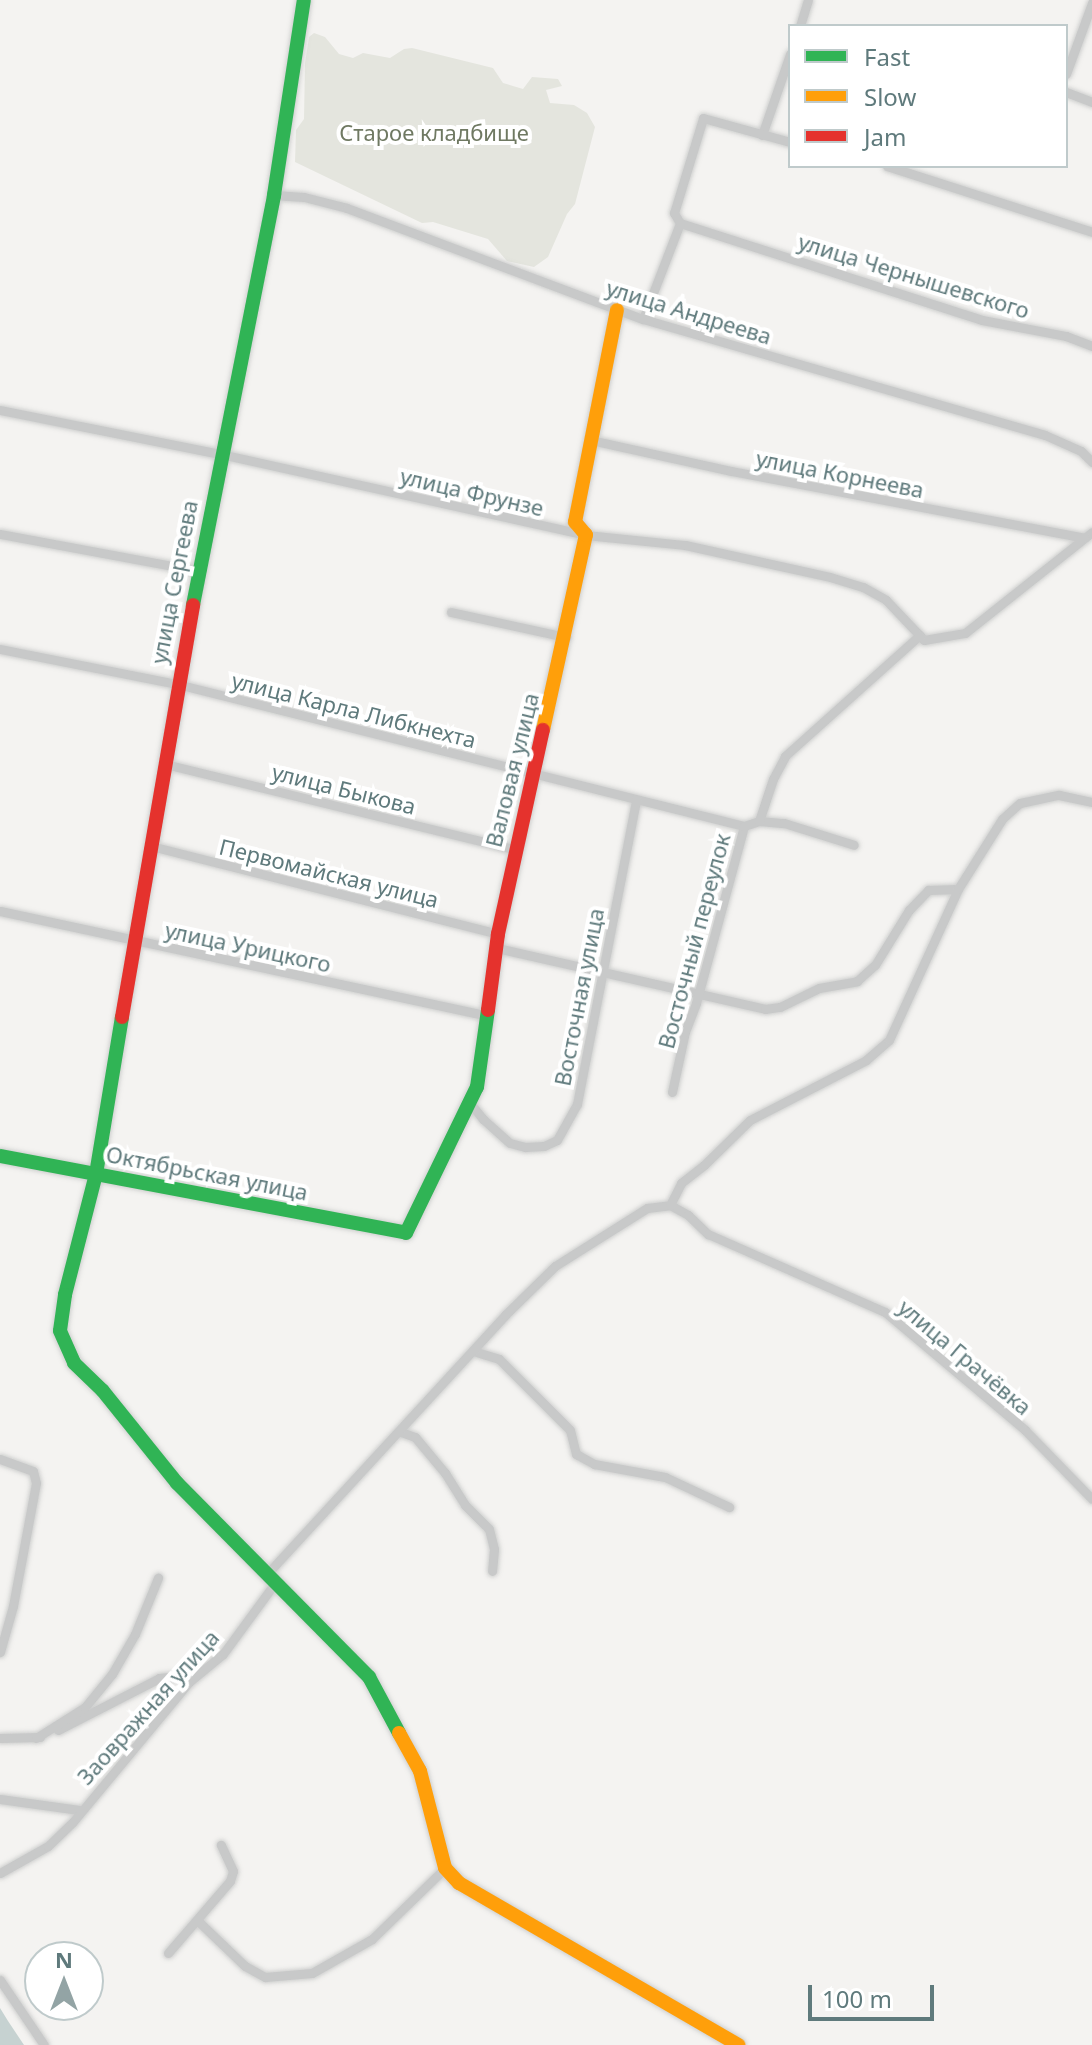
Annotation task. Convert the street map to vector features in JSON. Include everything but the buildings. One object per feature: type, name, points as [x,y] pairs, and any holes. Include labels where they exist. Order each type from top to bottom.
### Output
[{"type":"street","name":"улица Сергеева","points":[[304,0],[274,195],[177,684],[96,1174],[65,1295],[60,1331],[74,1363],[103,1391],[177,1483],[369,1677],[420,1771],[445,1868]]},
{"type":"street","points":[[801,24],[808,0]]},
{"type":"street","points":[[1068,69],[1092,3]]},
{"type":"street","points":[[762,135],[788,60]]},
{"type":"street","points":[[1068,93],[1092,102]]},
{"type":"street","points":[[643,319],[680,223],[674,213],[703,118],[788,142]]},
{"type":"street","points":[[893,168],[1092,232]]},
{"type":"street","name":"улица Андреева","points":[[274,195],[304,197],[347,208],[643,319],[1045,435],[1081,451],[1092,462]]},
{"type":"street","name":"улица Чернышевского","points":[[680,223],[982,320],[1066,336],[1092,346]]},
{"type":"street","name":"Валовая улица","points":[[406,1233],[477,1087],[497,941],[515,849],[566,637],[586,535],[575,522],[617,310]]},
{"type":"street","name":"улица Фрунзе","points":[[0,410],[221,454],[586,535],[685,545],[863,587],[886,600],[920,635]]},
{"type":"street","name":"улица Корнеева","points":[[591,440],[731,471],[1088,535]]},
{"type":"street","points":[[0,534],[200,571]]},
{"type":"street","points":[[920,635],[924,640],[965,633],[1088,535]]},
{"type":"street","points":[[451,612],[566,637]]},
{"type":"street","name":"Восточный переулок","points":[[672,1092],[744,826],[759,821],[773,779],[785,756],[920,635]]},
{"type":"street","name":"улица Карла Либкнехта","points":[[0,649],[177,684],[744,826]]},
{"type":"street","name":"улица Быкова","points":[[165,764],[515,849]]},
{"type":"street","points":[[670,1205],[681,1183],[750,1120],[866,1060],[889,1040],[958,889],[1002,819],[1020,803],[1059,795],[1092,802]]},
{"type":"street","name":"Восточная улица","points":[[470,1103],[510,1143],[544,1146],[557,1140],[577,1104],[636,800]]},
{"type":"street","points":[[759,821],[784,823],[854,845]]},
{"type":"street","name":"Первомайская улица","points":[[151,846],[603,971],[765,1009],[780,1007],[819,988],[857,981],[875,965],[909,910],[928,890],[958,889]]},
{"type":"street","name":"улица Урицкого","points":[[0,911],[489,1016]]},
{"type":"street","name":"Октябрьская улица","points":[[0,1156],[406,1233]]},
{"type":"street","name":"Заовражная улица","points":[[0,1873],[48,1846],[72,1823],[79,1810],[137,1749],[189,1682],[223,1654],[271,1579],[473,1351],[555,1266],[647,1208],[670,1205]]},
{"type":"street","name":"улица Грачёвка","points":[[670,1205],[688,1215],[708,1234],[885,1312],[1025,1430],[1092,1499]]},
{"type":"street","points":[[473,1351],[499,1359],[570,1430],[576,1454],[594,1464],[665,1477],[729,1507]]},
{"type":"street","points":[[401,1432],[415,1437],[445,1473],[465,1505],[489,1529],[494,1549],[492,1571]]},
{"type":"street","points":[[0,1459],[33,1471],[36,1483],[0,1652]]},
{"type":"street","points":[[36,1738],[85,1707],[112,1674],[135,1634],[158,1578]]},
{"type":"street","points":[[0,1738],[36,1738],[68,1726],[159,1678],[177,1676],[189,1682]]},
{"type":"street","points":[[0,1799],[79,1810]]},
{"type":"street","points":[[168,1953],[230,1881],[233,1871],[221,1845]]},
{"type":"street","points":[[198,1921],[245,1966],[265,1977],[312,1973],[372,1939],[445,1868],[459,1883],[739,2045]]},
{"type":"street","points":[[0,1980],[44,2045]]},
{"type":"green space","name":"Старое кладбище","points":[[314,33],[325,37],[339,54],[353,58],[363,53],[390,58],[404,49],[412,48],[493,68],[503,83],[523,89],[532,77],[558,79],[562,86],[546,90],[550,103],[574,105],[587,113],[595,127],[575,204],[567,214],[548,257],[534,267],[507,261],[488,239],[433,222],[422,223],[295,162],[296,130],[304,119],[305,63],[309,37]]},
{"type":"shaded area","points":[[0,2008],[8,2021],[24,2045],[0,2045]]},
{"type":"traffic: fast","points":[[193,605],[274,195],[304,0]]},
{"type":"traffic: fast","points":[[0,1156],[406,1233],[477,1087],[488,1010]]},
{"type":"traffic: fast","points":[[122,1017],[96,1174],[65,1295],[60,1331],[74,1363],[103,1391],[177,1483],[369,1677],[399,1733]]},
{"type":"traffic: slow","points":[[543,730],[586,535],[575,522],[617,310]]},
{"type":"traffic: slow","points":[[399,1733],[420,1771],[445,1868],[459,1883],[739,2045]]},
{"type":"traffic: jam","points":[[122,1017],[193,605]]},
{"type":"traffic: jam","points":[[488,1010],[498,934],[543,730]]}]
